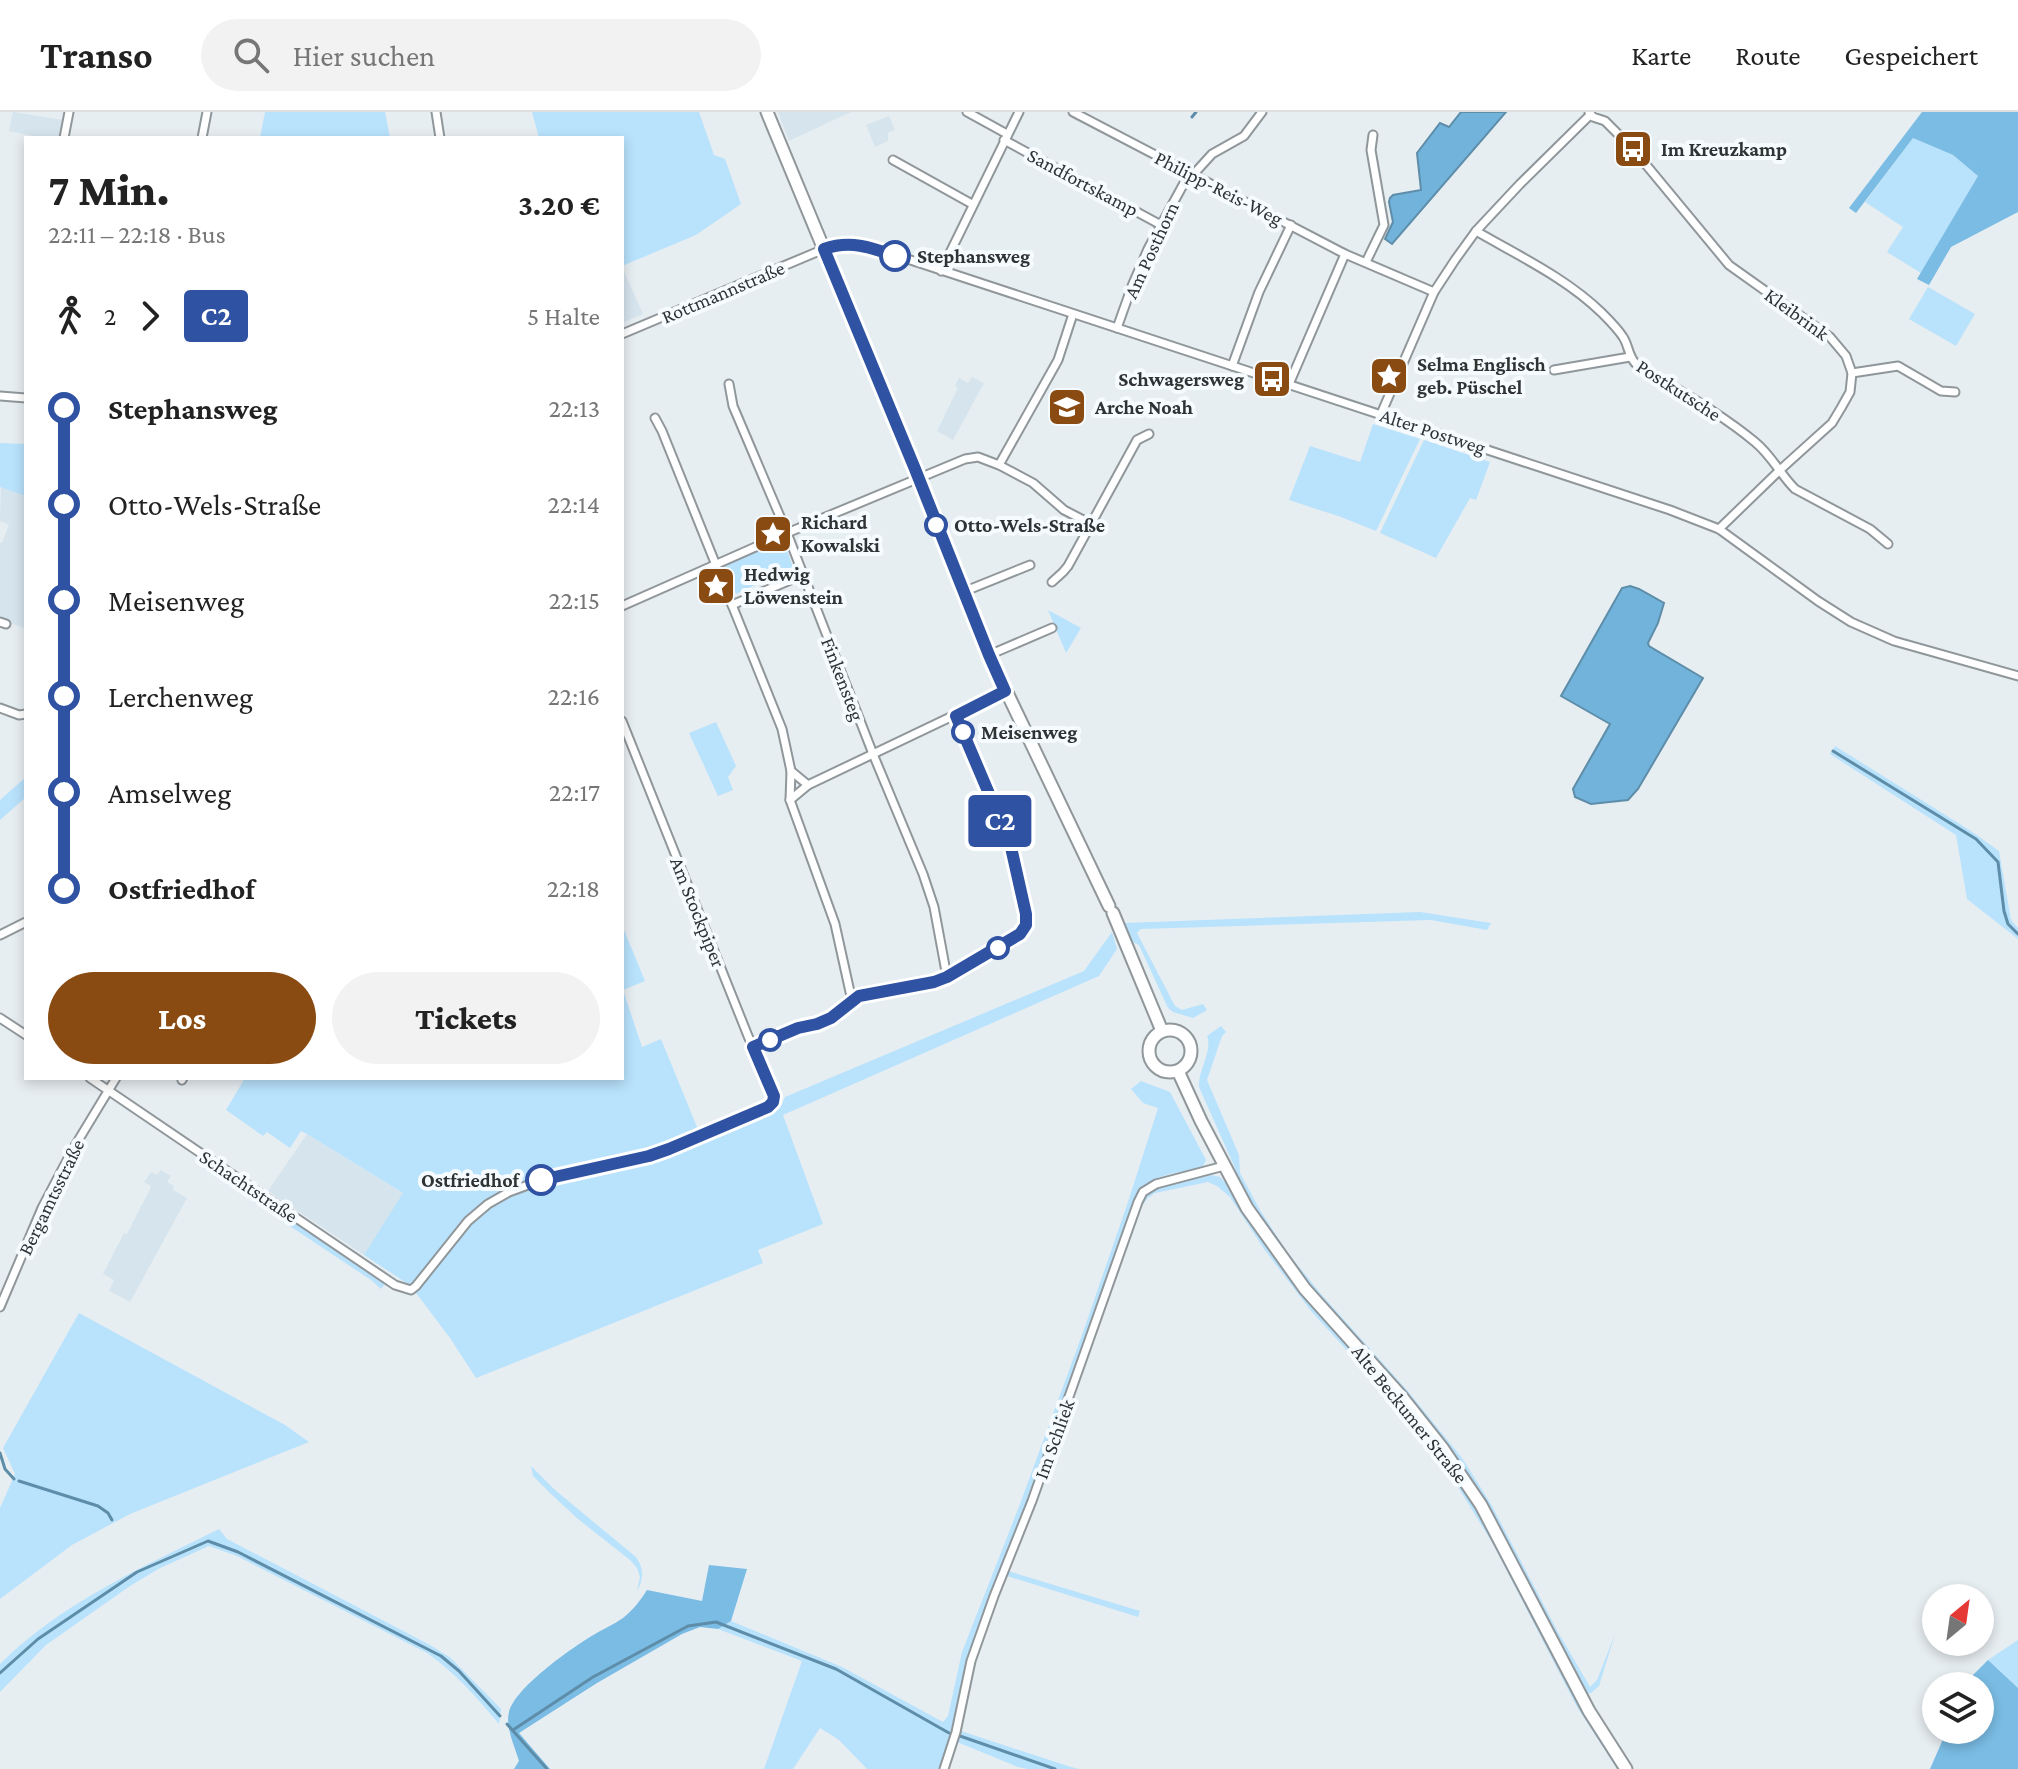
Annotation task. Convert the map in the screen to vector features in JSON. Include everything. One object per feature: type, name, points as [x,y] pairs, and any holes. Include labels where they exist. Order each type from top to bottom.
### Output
[{"type":"street","points":[[64,136],[69,112]]},
{"type":"street","points":[[202,136],[207,112]]},
{"type":"street","points":[[436,112],[440,136]]},
{"type":"street","points":[[767,112],[989,655],[1111,910],[1162,1031]]},
{"type":"street","name":"Sandfortskamp","points":[[967,112],[1161,225]]},
{"type":"street","points":[[941,271],[1019,112]]},
{"type":"street","name":"Philipp-Reis-Weg","points":[[1073,112],[1345,254],[1434,292]]},
{"type":"street","name":"Am Posthorn","points":[[1117,328],[1132,286],[1161,225],[1191,175],[1212,154],[1244,136],[1262,112]]},
{"type":"street","points":[[1381,414],[1434,292],[1476,231],[1589,114]]},
{"type":"street","name":"Kleibrink","points":[[1589,114],[1605,121],[1639,155],[1729,265],[1830,337],[1846,356],[1852,373]]},
{"type":"street","points":[[1366,262],[1384,225],[1371,150],[1373,135]]},
{"type":"street","points":[[893,160],[972,204]]},
{"type":"street","points":[[1232,366],[1259,292],[1291,225]]},
{"type":"street","name":"Postkutsche","points":[[1476,231],[1577,292],[1624,337],[1630,357],[1636,364],[1717,414],[1757,443],[1795,489],[1870,529],[1888,544]]},
{"type":"street","name":"Alter Postweg","points":[[824,249],[836,245],[868,246],[1670,510],[1719,529],[1851,622],[1894,641],[2018,676]]},
{"type":"street","name":"Rottmannstraße","points":[[624,333],[824,249]]},
{"type":"street","points":[[1289,384],[1345,254]]},
{"type":"street","points":[[999,465],[1058,360],[1073,314]]},
{"type":"street","points":[[1554,370],[1630,357]]},
{"type":"street","points":[[1719,529],[1832,423],[1850,392],[1852,373],[1898,366],[1941,391],[1955,392]]},
{"type":"street","name":"Finkensteg","points":[[729,384],[733,406],[923,874],[934,907],[947,977]]},
{"type":"street","points":[[0,396],[24,398]]},
{"type":"street","points":[[655,418],[782,729],[791,771],[790,800],[835,924],[852,1001]]},
{"type":"street","points":[[1052,582],[1068,566],[1137,440],[1149,434]]},
{"type":"street","points":[[624,605],[965,459],[978,457],[999,465],[1033,483],[1064,510],[1091,524]]},
{"type":"street","points":[[963,592],[1030,565]]},
{"type":"street","points":[[732,605],[802,575]]},
{"type":"street","points":[[989,655],[1052,628]]},
{"type":"street","points":[[790,800],[808,785],[1005,691]]},
{"type":"street","points":[[0,708],[24,714]]},
{"type":"street","points":[[753,1047],[831,1018],[866,994],[947,977],[1024,930],[1027,920],[1010,843],[956,716]]},
{"type":"street","name":"Am Stockpiper","points":[[411,1290],[468,1221],[509,1192],[552,1176],[630,1161],[669,1149],[765,1109],[773,1102],[773,1093],[624,726]]},
{"type":"street","points":[[791,771],[808,785]]},
{"type":"street","points":[[0,935],[24,923]]},
{"type":"street","points":[[0,1018],[24,1034]]},
{"type":"street","points":[[1162,1031],[1179,1032],[1191,1046],[1189,1061],[1178,1071],[1164,1072],[1149,1058],[1149,1045],[1162,1031]]},
{"type":"street","name":"Alte Beckumer Straße","points":[[1178,1071],[1247,1208],[1305,1289],[1401,1396],[1443,1449],[1473,1494],[1589,1711],[1626,1769]]},
{"type":"street","name":"Schachtstraße","points":[[93,1080],[395,1285],[411,1290]]},
{"type":"street","name":"Bergamtsstraße","points":[[0,1307],[42,1208],[115,1080]]},
{"type":"street","name":"Im Schliek","points":[[944,1769],[956,1732],[971,1661],[1037,1488],[1138,1202],[1143,1192],[1156,1184],[1224,1166]]},
{"type":"shaded area","points":[[13,112],[63,120],[59,136],[33,136],[9,131]]},
{"type":"shaded area","points":[[265,112],[385,112],[390,136],[260,136]]},
{"type":"shaded area","points":[[532,112],[699,112],[714,155],[725,159],[741,204],[696,235],[624,265],[624,136],[538,136]]},
{"type":"shaded area","points":[[778,112],[851,112],[789,141]]},
{"type":"shaded area","points":[[1461,112],[1506,112],[1392,244],[1385,239],[1393,222],[1390,198],[1421,190],[1417,153],[1440,123],[1449,127]]},
{"type":"shaded area","points":[[1922,112],[2018,112],[2018,212],[1951,247],[1929,285],[1917,279],[1978,176],[1953,155],[1913,138],[1856,213],[1849,208]]},
{"type":"shaded area","points":[[889,116],[895,130],[888,133],[888,141],[875,147],[866,125]]},
{"type":"shaded area","points":[[1913,138],[1953,155],[1978,176],[1921,273],[1887,252],[1903,227],[1865,202]]},
{"type":"shaded area","points":[[624,271],[643,314],[624,322]]},
{"type":"shaded area","points":[[1928,287],[1975,314],[1956,346],[1909,319]]},
{"type":"shaded area","points":[[972,377],[984,383],[953,440],[937,431],[958,388],[955,386],[959,378],[968,383]]},
{"type":"shaded area","points":[[1373,424],[1420,439],[1376,531],[1289,500],[1310,446],[1360,462]]},
{"type":"shaded area","points":[[1424,440],[1490,462],[1476,500],[1470,498],[1436,558],[1380,533]]},
{"type":"shaded area","points":[[0,443],[24,444],[24,495],[0,487]]},
{"type":"shaded area","points":[[1,486],[24,495],[24,628],[0,619],[0,543],[9,525],[0,521]]},
{"type":"shaded area","points":[[783,540],[793,567],[736,594],[722,566]]},
{"type":"shaded area","points":[[1630,586],[1664,603],[1649,646],[1703,678],[1638,789],[1628,800],[1591,804],[1575,797],[1573,789],[1610,724],[1561,696],[1622,588]]},
{"type":"shaded area","points":[[1048,610],[1081,628],[1066,653]]},
{"type":"shaded area","points":[[716,722],[736,766],[728,777],[733,790],[718,796],[689,733]]},
{"type":"shaded area","points":[[1835,746],[1999,851],[2011,920],[2018,928],[2018,939],[1967,899],[1956,835],[1830,754]]},
{"type":"shaded area","points":[[24,779],[24,799],[0,820],[0,800]]},
{"type":"shaded area","points":[[1420,912],[1491,923],[1487,930],[1431,920],[1141,929],[1137,933],[1175,1006],[1182,1010],[1203,1004],[1207,1010],[1193,1018],[1168,1008],[1139,945],[1132,942],[1124,923]]},
{"type":"shaded area","name":"Ostfriedhof","points":[[624,930],[645,981],[624,990]]},
{"type":"shaded area","points":[[1112,932],[1117,949],[1099,976],[783,1115],[823,1224],[758,1250],[763,1263],[476,1378],[416,1293],[471,1225],[483,1213],[513,1194],[556,1180],[645,1160],[772,1112],[780,1107],[785,1097],[1084,971]]},
{"type":"shaded area","name":"Ostfriedhof","points":[[624,993],[642,1047],[661,1039],[699,1132],[639,1156],[531,1179],[495,1196],[467,1217],[429,1265],[413,1283],[408,1284],[364,1255],[403,1193],[301,1131],[290,1148],[267,1132],[263,1136],[226,1110],[244,1080],[624,1080]]},
{"type":"shaded area","points":[[1221,1026],[1226,1032],[1207,1080],[1239,1155],[1240,1173],[1260,1210],[1287,1252],[1321,1294],[1407,1390],[1462,1458],[1491,1504],[1590,1687],[1597,1680],[1615,1634],[1599,1686],[1591,1693],[1586,1694],[1580,1687],[1489,1512],[1309,1287],[1256,1214],[1238,1182],[1235,1168],[1199,1087],[1208,1048],[1207,1036]]},
{"type":"shaded area","points":[[1141,1081],[1170,1092],[1206,1160],[1202,1168],[1173,1173],[1147,1183],[1135,1197],[1026,1505],[990,1596],[970,1656],[941,1769],[867,1769],[839,1740],[820,1728],[793,1769],[764,1769],[802,1661],[718,1629],[731,1621],[842,1667],[943,1722],[948,1716],[962,1652],[1082,1335],[1158,1108],[1143,1103],[1131,1089]]},
{"type":"shaded area","points":[[307,1134],[404,1194],[364,1255],[268,1191]]},
{"type":"shaded area","points":[[207,1163],[385,1284],[381,1289],[204,1169]]},
{"type":"shaded area","points":[[161,1170],[171,1176],[167,1182],[174,1186],[173,1190],[187,1198],[130,1302],[109,1291],[114,1280],[103,1274],[150,1189],[151,1186],[144,1182],[151,1172],[157,1175]]},
{"type":"shaded area","points":[[1211,1175],[1220,1177],[1226,1183],[1253,1225],[1416,1421],[1473,1499],[1621,1769],[1617,1769],[1577,1707],[1493,1544],[1458,1487],[1396,1404],[1311,1311],[1264,1249],[1230,1197],[1208,1182],[1155,1193],[1141,1207],[1146,1197],[1155,1189]]},
{"type":"shaded area","points":[[79,1313],[285,1425],[309,1442],[130,1514],[72,1545],[0,1599],[0,1508],[15,1474],[3,1448]]},
{"type":"shaded area","points":[[531,1466],[555,1490],[636,1557],[642,1574],[637,1591],[640,1577],[637,1568],[550,1493],[533,1476]]},
{"type":"shaded area","points":[[219,1529],[227,1539],[451,1658],[501,1709],[499,1724],[457,1677],[427,1653],[237,1556],[209,1546],[160,1568],[130,1586],[46,1645],[0,1692],[0,1664],[49,1623],[104,1588]]},
{"type":"shaded area","points":[[709,1565],[747,1569],[731,1621],[718,1629],[700,1627],[682,1634],[519,1733],[550,1769],[514,1769],[519,1761],[508,1718],[513,1702],[521,1692],[569,1651],[623,1618],[647,1590],[702,1601]]},
{"type":"shaded area","points":[[1008,1571],[1140,1611],[1138,1617],[1007,1576]]},
{"type":"shaded area","points":[[2018,1640],[2018,1688],[1988,1660]]},
{"type":"shaded area","points":[[1988,1660],[2018,1688],[2018,1769],[1930,1769],[1941,1744],[1994,1744],[1994,1672],[1976,1672]]},
{"type":"shaded area","points":[[961,1731],[1079,1769],[1018,1767],[957,1742]]},
{"type":"waterway","points":[[1192,117],[1196,112]]},
{"type":"waterway","points":[[1833,751],[1976,839],[1998,862],[2004,911],[2008,924],[2018,934]]},
{"type":"waterway","points":[[0,1453],[5,1469],[14,1479]]},
{"type":"waterway","points":[[19,1481],[98,1506],[112,1520]]},
{"type":"waterway","points":[[0,1673],[38,1639],[137,1572],[208,1541],[238,1552],[441,1656],[500,1716]]},
{"type":"waterway","points":[[513,1730],[593,1677],[688,1626],[716,1622],[836,1669],[949,1733]]},
{"type":"waterway","points":[[507,1724],[547,1769]]},
{"type":"waterway","points":[[960,1736],[1055,1769]]},
{"type":"bus line","name":"C2","points":[[541,1180],[649,1156],[768,1107],[774,1096],[753,1047],[831,1018],[859,996],[947,977],[1020,934],[1026,925],[1010,843],[956,716],[1005,691],[824,249],[852,244],[895,256]]},
{"type":"place","name":"Im Kreuzkamp","points":[[1633,149]]},
{"type":"place","name":"Stephansweg","points":[[895,256]]},
{"type":"place","name":"Selma Englisch geb. Püschel","points":[[1389,376]]},
{"type":"place","name":"Schwagersweg","points":[[1272,379]]},
{"type":"place","name":"Arche Noah","points":[[1067,407]]},
{"type":"place","name":"Otto-Wels-Straße","points":[[936,525]]},
{"type":"place","name":"Richard Kowalski","points":[[773,534]]},
{"type":"place","name":"Hedwig Löwenstein","points":[[716,586]]},
{"type":"place","name":"Meisenweg","points":[[963,732]]},
{"type":"place","name":"Ostfriedhof","points":[[541,1180]]}]
